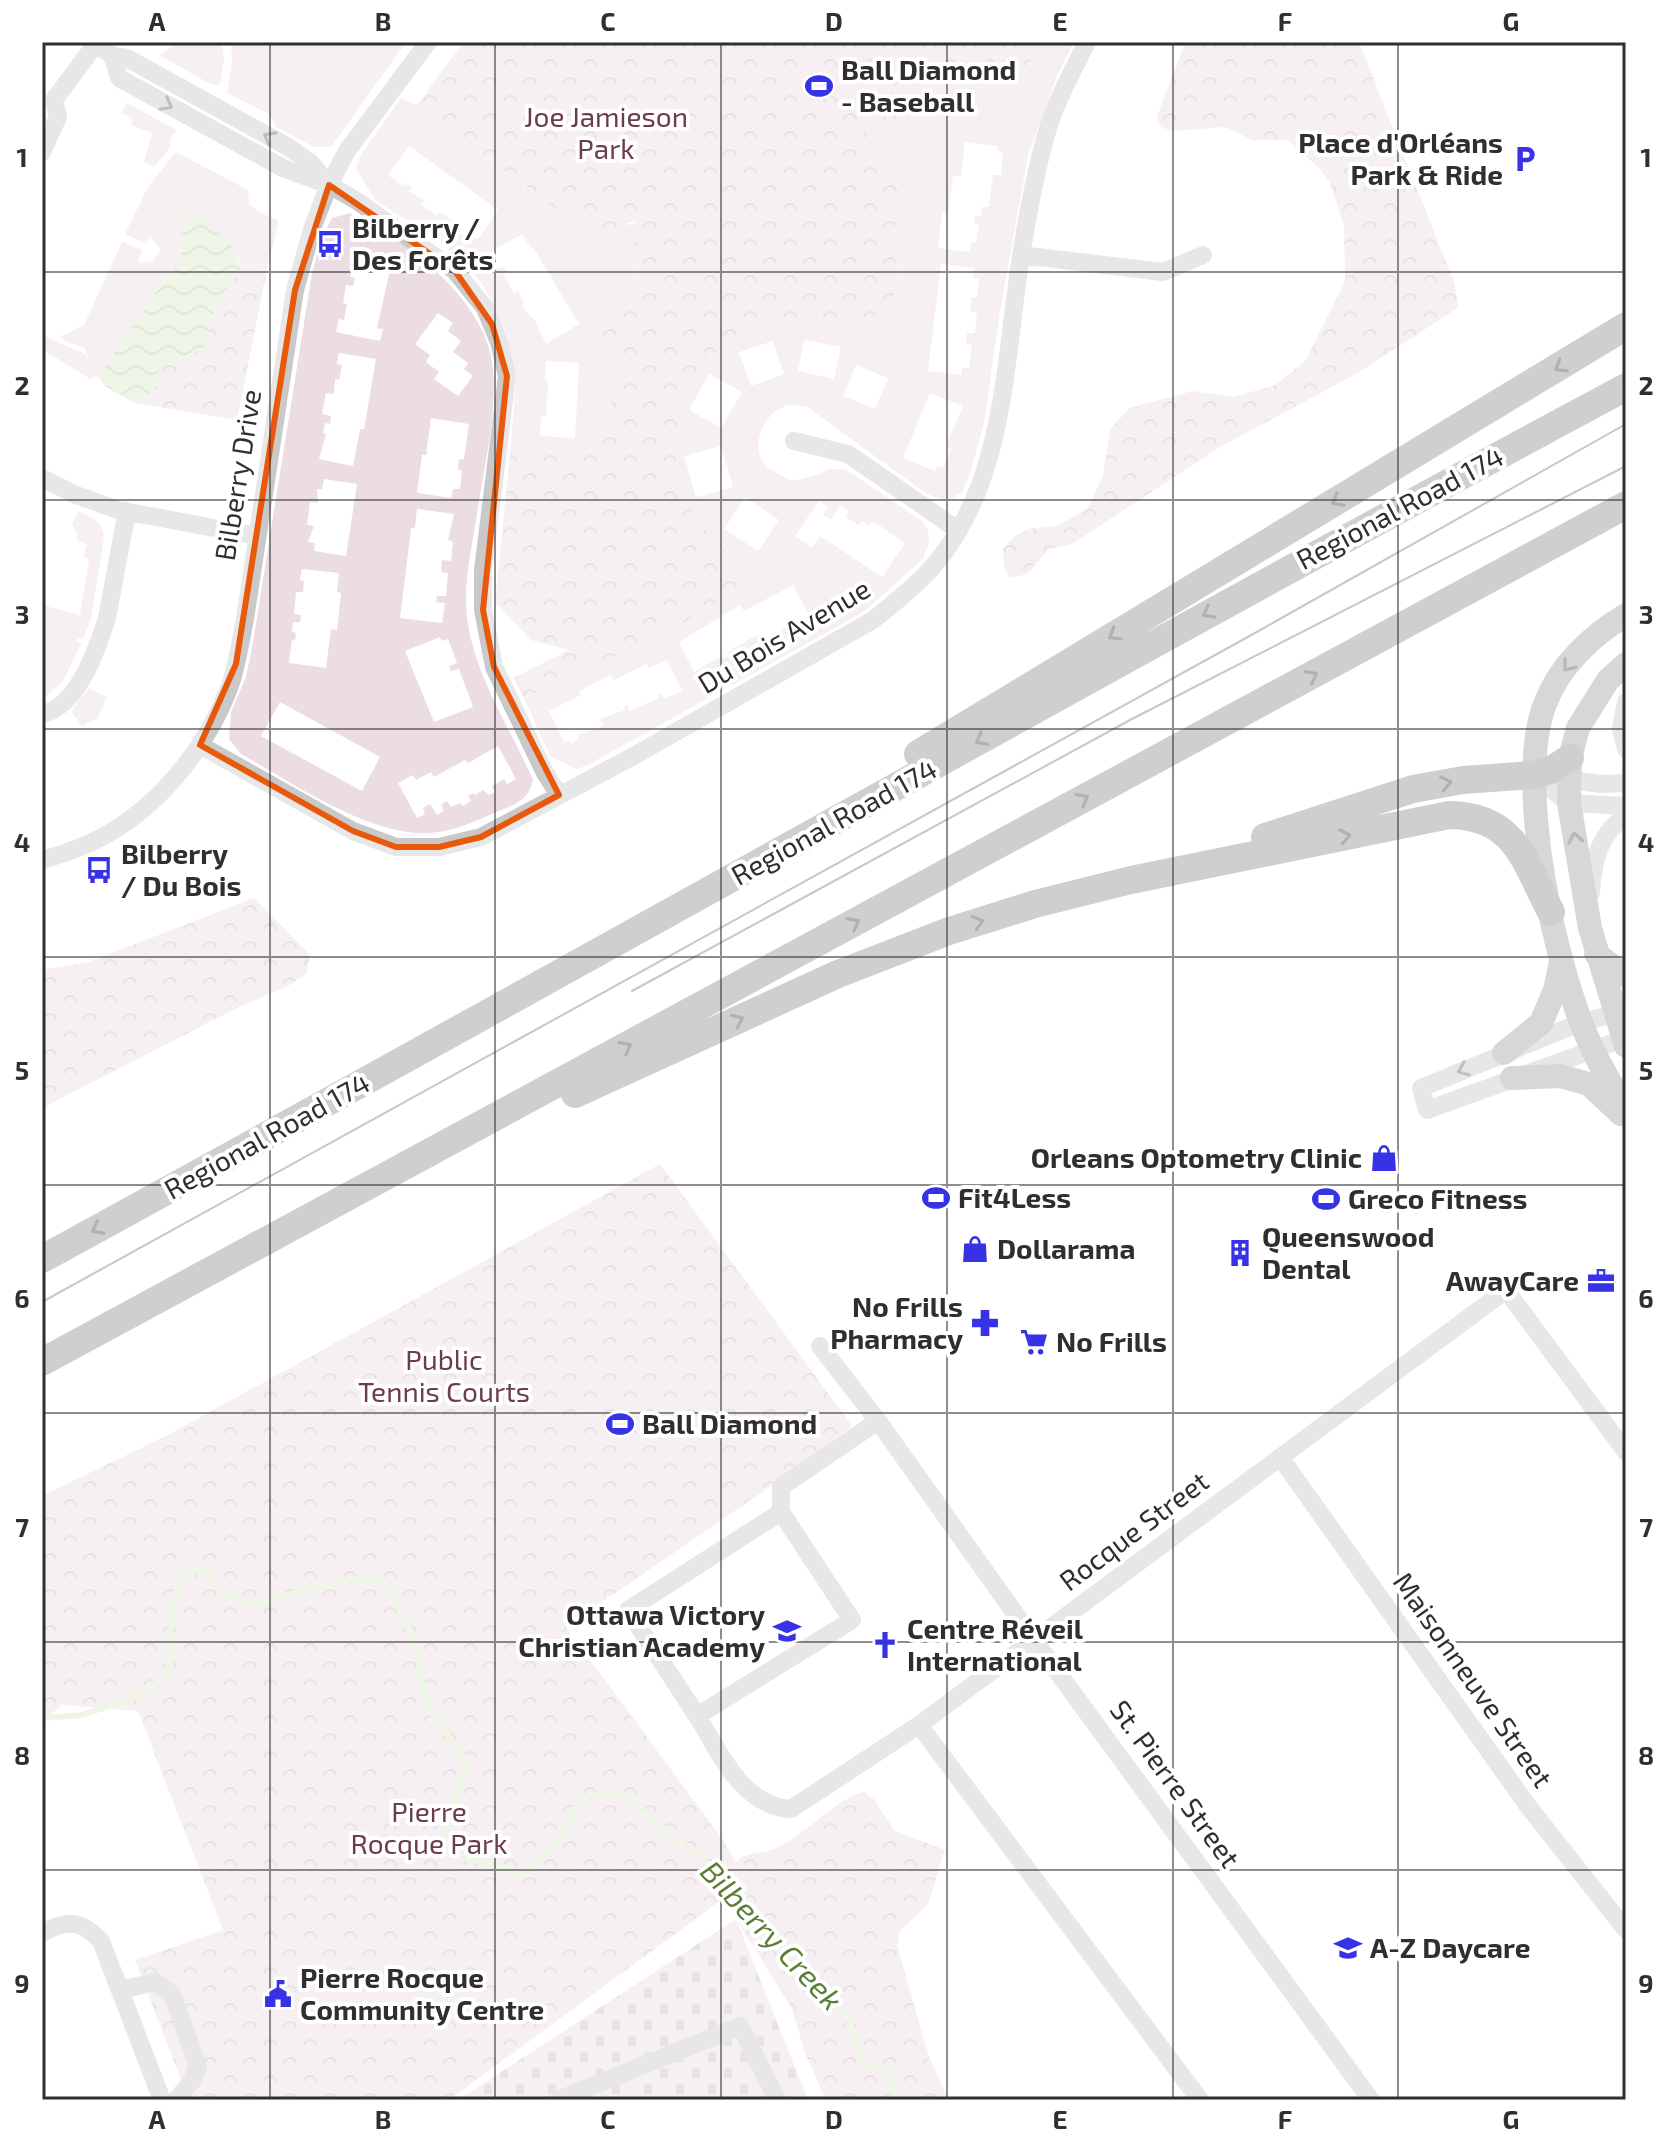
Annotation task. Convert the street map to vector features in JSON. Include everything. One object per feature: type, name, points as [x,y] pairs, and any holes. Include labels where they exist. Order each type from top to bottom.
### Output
[{"type":"highway","points":[[405,1061],[1626,326]]},
{"type":"highway","points":[[1276,575],[1379,510],[1626,375]]},
{"type":"highway","name":"Regional Road 174","points":[[42,1259],[405,1061],[1276,575],[1626,387]]},
{"type":"highway","points":[[42,1362],[1626,505]]},
{"type":"highway","points":[[1131,880],[1413,789],[1463,780],[1533,775],[1551,770],[1569,780]]},
{"type":"highway","points":[[89,1337],[438,1155],[838,974],[949,931],[1035,904],[1131,880],[1449,815],[1465,815],[1499,826],[1518,847],[1551,912]]},
{"type":"main road","points":[[1626,615],[1595,637],[1557,679],[1545,703],[1538,728],[1533,775],[1535,821],[1561,959],[1592,1049],[1626,1109]]},
{"type":"main road","points":[[1625,1041],[1620,1014],[1596,954],[1590,928],[1569,780],[1578,728],[1608,680],[1626,664]]},
{"type":"main road","points":[[1596,954],[1626,976]]},
{"type":"main road","points":[[1504,1053],[1541,1023],[1555,990],[1561,959]]},
{"type":"main road","points":[[1512,1078],[1560,1076],[1589,1084],[1626,1119]]},
{"type":"street","name":"Bilberry Drive","points":[[42,860],[116,829],[158,795],[200,745],[228,691],[236,664],[295,290],[313,226],[347,151],[428,42]]},
{"type":"street","name":"Du Bois Avenue","points":[[200,745],[353,831],[396,847],[439,847],[481,837],[559,795],[873,620],[905,595],[930,570],[958,530],[976,495],[996,430],[1021,255],[1049,124],[1087,42]]},
{"type":"street","points":[[42,152],[58,117],[48,101],[94,44],[113,56],[127,58],[290,148],[311,163],[329,185],[357,201],[455,271],[472,289],[492,324],[507,376],[483,570],[483,610],[494,667],[545,773],[559,795]]},
{"type":"street","points":[[1021,255],[1163,272],[1203,255]]},
{"type":"street","points":[[794,441],[848,454],[958,530]]},
{"type":"street","points":[[42,478],[95,503],[257,536]]},
{"type":"street","points":[[42,714],[64,704],[75,692],[101,634],[107,618],[127,511]]},
{"type":"street","points":[[1626,702],[1621,729],[1626,749]]},
{"type":"street","points":[[1569,780],[1626,783]]},
{"type":"street","points":[[1569,780],[1626,806]]},
{"type":"street","points":[[1590,928],[1595,858],[1609,828],[1626,816]]},
{"type":"street","points":[[1620,1014],[1582,1022],[1421,1088],[1427,1110],[1592,1049],[1625,1041]]},
{"type":"street","name":"Rocque Street","points":[[697,1716],[740,1785],[776,1808],[791,1809],[919,1725],[1506,1290],[1626,1452]]},
{"type":"street","name":"St. Pierre Street","points":[[820,1346],[878,1421],[1034,1640],[1371,2100]]},
{"type":"street","points":[[781,1512],[628,1610],[697,1716],[852,1620],[781,1512],[781,1487],[878,1421]]},
{"type":"street","name":"Maisonneuve Street","points":[[1280,1457],[1528,1806],[1626,1930]]},
{"type":"street","points":[[919,1725],[1200,2100]]},
{"type":"street","points":[[42,1933],[71,1923],[88,1928],[101,1941],[162,2100]]},
{"type":"street","points":[[120,1990],[155,1982],[172,1994],[198,2066],[192,2081],[176,2100]]},
{"type":"street","points":[[558,2100],[740,2026],[777,2100]]},
{"type":"highlighted area","points":[[329,185],[455,271],[492,324],[507,376],[483,610],[494,667],[559,795],[481,837],[439,847],[396,847],[353,831],[200,745],[236,664],[295,290]]},
{"type":"green space","points":[[178,42],[222,42],[224,59],[220,85],[212,85],[159,55]]},
{"type":"green space","points":[[231,42],[406,42],[331,147],[314,147],[276,127],[269,114],[227,93],[232,62]]},
{"type":"green space","name":"Joe Jamieson Park","points":[[464,42],[1023,42],[1033,66],[865,131],[906,182],[893,235],[899,291],[872,319],[824,319],[764,326],[716,352],[683,394],[675,457],[689,506],[719,547],[744,562],[734,591],[674,629],[524,698],[513,678],[569,650],[531,640],[495,603],[511,444],[560,452],[606,431],[619,365],[598,354],[605,319],[638,289],[633,224],[636,220],[592,236],[417,105]]},
{"type":"green space","points":[[1023,42],[1074,42],[1057,76],[1028,155],[984,423],[962,492],[947,501],[927,494],[806,406],[788,405],[778,409],[766,422],[759,439],[758,448],[764,464],[781,476],[792,481],[828,469],[845,469],[922,521],[928,530],[929,543],[923,559],[862,613],[586,766],[576,769],[550,756],[524,698],[674,629],[744,562],[719,547],[689,506],[675,457],[683,394],[716,352],[764,326],[824,319],[872,319],[899,292],[893,235],[906,182],[864,131],[1032,66]],"holes":[[[965,142],[998,146],[997,151],[1003,152],[1001,175],[993,175],[989,207],[982,207],[981,217],[975,216],[974,223],[979,224],[976,243],[971,243],[970,252],[938,248],[942,213],[948,213],[953,176],[961,176]],[[941,264],[974,268],[973,278],[979,279],[977,298],[971,297],[970,311],[977,313],[975,333],[967,333],[966,344],[972,345],[969,368],[962,368],[961,375],[928,371]],[[804,340],[841,347],[834,379],[798,371]],[[773,341],[784,374],[751,386],[739,352]],[[856,365],[888,378],[875,409],[843,396]],[[709,374],[742,392],[721,428],[689,410]],[[930,393],[963,406],[946,446],[951,449],[943,468],[938,466],[935,471],[903,458]],[[721,446],[733,487],[696,497],[684,456]],[[745,497],[779,520],[758,551],[724,529]],[[819,501],[828,507],[823,515],[831,520],[840,505],[849,511],[846,517],[859,525],[862,521],[869,526],[873,521],[905,543],[882,577],[820,536],[812,548],[795,536]],[[793,585],[809,615],[761,641],[757,635],[727,652],[728,656],[720,657],[694,672],[679,642],[740,605],[744,611]],[[667,660],[682,691],[664,699],[661,694],[658,695],[659,698],[630,711],[627,705],[624,706],[625,710],[600,719],[603,726],[577,735],[579,739],[570,744],[568,740],[564,742],[549,711],[611,675],[614,680],[646,664],[649,668]]]},
{"type":"green space","points":[[1185,42],[1359,42],[1455,285],[1458,308],[1356,374],[1220,447],[1072,544],[1049,549],[1027,574],[1009,578],[1003,549],[1015,536],[1029,529],[1058,526],[1088,508],[1103,476],[1110,430],[1129,408],[1193,391],[1234,397],[1275,385],[1305,361],[1345,282],[1344,225],[1330,183],[1320,169],[1287,140],[1252,140],[1226,127],[1172,131],[1161,127],[1157,117]]},
{"type":"green space","points":[[401,98],[417,105],[592,236],[621,225],[633,224],[638,289],[605,319],[619,365],[606,431],[560,452],[511,444],[516,378],[507,336],[484,286],[439,241],[375,200],[356,168],[360,156]],"holes":[[[409,146],[498,210],[478,239],[470,234],[467,238],[450,225],[453,221],[440,212],[437,216],[421,204],[424,200],[409,191],[412,187],[406,183],[403,186],[388,175]],[[522,234],[579,324],[546,344],[533,317],[522,305],[524,303],[518,291],[514,293],[503,274],[506,271],[503,266],[498,269],[489,253]],[[546,361],[579,363],[575,438],[540,436],[541,416],[546,416],[548,382],[545,381]]]},
{"type":"green space","points":[[127,103],[176,130],[170,140],[170,148],[154,167],[144,162],[152,133],[131,125],[132,118],[121,113]]},
{"type":"green space","points":[[176,152],[248,190],[249,204],[279,221],[267,270],[242,267],[237,254],[180,240],[181,263],[166,277],[98,376],[90,379],[42,349],[42,335],[85,354],[88,360],[85,348],[60,337],[84,325],[122,242],[143,250],[138,261],[142,263],[153,261],[161,250],[150,236],[146,244],[125,234],[148,187]]},
{"type":"green space","points":[[350,213],[373,225],[441,276],[476,319],[487,343],[493,368],[492,423],[467,578],[468,623],[473,647],[490,692],[533,780],[523,798],[513,805],[463,826],[438,832],[407,832],[382,826],[332,806],[241,754],[229,739],[231,712],[246,677],[253,642],[312,273],[322,237],[332,218]],"holes":[[[355,257],[391,265],[377,328],[383,329],[380,341],[336,332],[339,319],[344,320],[346,285],[353,286],[355,278],[350,277]],[[438,313],[453,323],[448,331],[461,341],[453,352],[468,363],[464,369],[473,376],[458,396],[434,379],[439,372],[426,362],[430,355],[415,344]],[[339,353],[376,359],[364,429],[360,429],[353,466],[319,459],[326,434],[323,433],[325,423],[330,424],[331,416],[322,414],[326,393],[334,394],[335,379],[339,380],[342,365],[337,364]],[[431,418],[469,424],[464,459],[459,459],[458,469],[462,471],[460,489],[453,489],[451,498],[417,493]],[[324,479],[357,484],[346,556],[314,551],[315,543],[308,542],[314,526],[307,525],[310,502],[318,503],[317,489],[322,489]],[[417,509],[454,514],[448,540],[453,542],[451,561],[442,560],[441,572],[448,573],[446,596],[437,596],[436,602],[445,603],[442,623],[400,618],[411,528],[415,528]],[[302,569],[339,573],[337,592],[341,593],[337,630],[331,629],[326,668],[289,663],[296,633],[292,632],[293,622],[300,622],[301,615],[294,614],[296,592],[303,592],[304,581],[300,580]],[[440,637],[442,641],[448,639],[457,663],[449,666],[451,671],[459,669],[473,707],[434,722],[405,651]],[[280,702],[380,757],[362,791],[261,736]],[[498,746],[516,779],[507,784],[504,779],[492,786],[495,792],[489,795],[483,790],[475,795],[473,793],[468,796],[471,801],[463,806],[460,803],[451,807],[447,801],[441,804],[444,811],[437,815],[430,804],[423,808],[425,814],[417,818],[398,783],[413,775],[416,780],[431,772],[434,777]]]},
{"type":"green space","points":[[242,267],[267,270],[237,420],[135,403],[154,390],[160,369],[209,345],[214,314],[223,294]]},
{"type":"green space","points":[[78,511],[92,517],[104,536],[91,620],[83,639],[78,638],[76,642],[81,644],[62,683],[42,699],[42,630],[45,621],[42,620],[42,605],[80,615],[89,560],[83,555],[87,545],[77,540],[72,525]]},
{"type":"green space","points":[[89,688],[107,697],[98,718],[82,726],[71,711]]},
{"type":"green space","points":[[254,898],[310,955],[307,973],[288,986],[239,1007],[42,1108],[42,970],[89,962]]},
{"type":"green space","name":"Pierre Rocque Park","points":[[660,1164],[852,1426],[787,1475],[566,1627],[736,1862],[745,1856],[777,1848],[840,1803],[863,1792],[874,1799],[895,1831],[945,1850],[928,1904],[900,1931],[897,1945],[929,2057],[949,2100],[826,2100],[805,2053],[792,2009],[738,1922],[731,1893],[449,2100],[189,2100],[135,1960],[223,1930],[138,1711],[62,1705],[42,1721],[42,1496],[170,1434]]},
{"type":"green space","points":[[736,1919],[808,2100],[458,2100]]},
{"type":"water","points":[[195,214],[228,239],[242,267],[223,294],[214,314],[209,345],[160,369],[154,390],[135,403],[105,386],[98,376],[166,277],[181,263],[180,240],[184,218]]},
{"type":"waterway","name":"Bilberry Creek","points":[[42,1718],[82,1715],[130,1699],[169,1675],[172,1607],[183,1574],[201,1569],[227,1596],[263,1604],[293,1593],[377,1578],[393,1597],[415,1641],[426,1704],[466,1761],[446,1832],[450,1854],[526,1874],[561,1839],[579,1801],[615,1790],[723,1876],[783,1951],[850,2022],[865,2062],[892,2075],[894,2100]]},
{"type":"tram line","points":[[42,1302],[1246,638],[1626,424]]},
{"type":"tram line","points":[[632,991],[1130,720],[1626,466]]},
{"type":"place","name":"Ball Diamond - Baseball","points":[[819,86]]},
{"type":"place","name":"Place d'Orléans Park & Ride","points":[[1525,159]]},
{"type":"place","name":"Bilberry / Des Forêts","points":[[330,244]]},
{"type":"place","name":"Bilberry / Du Bois","points":[[99,870]]},
{"type":"place","name":"Orleans Optometry Clinic","points":[[1384,1158]]},
{"type":"place","name":"Fit4Less","points":[[936,1198]]},
{"type":"place","name":"Greco Fitness","points":[[1326,1199]]},
{"type":"place","name":"Dollarama","points":[[975,1249]]},
{"type":"place","name":"Queenswood Dental","points":[[1240,1253]]},
{"type":"place","name":"AwayCare","points":[[1601,1281]]},
{"type":"place","name":"No Frills Pharmacy","points":[[985,1323]]},
{"type":"place","name":"No Frills","points":[[1034,1342]]},
{"type":"place","name":"Ball Diamond","points":[[620,1424]]},
{"type":"place","name":"Ottawa Victory Christian Academy","points":[[787,1631]]},
{"type":"place","name":"Centre Réveil International","points":[[885,1645]]},
{"type":"place","name":"A-Z Daycare","points":[[1348,1948]]},
{"type":"place","name":"Pierre Rocque Community Centre","points":[[278,1994]]},
{"type":"park label","name":"Public Tennis Courts","points":[[444,1376]]}]
